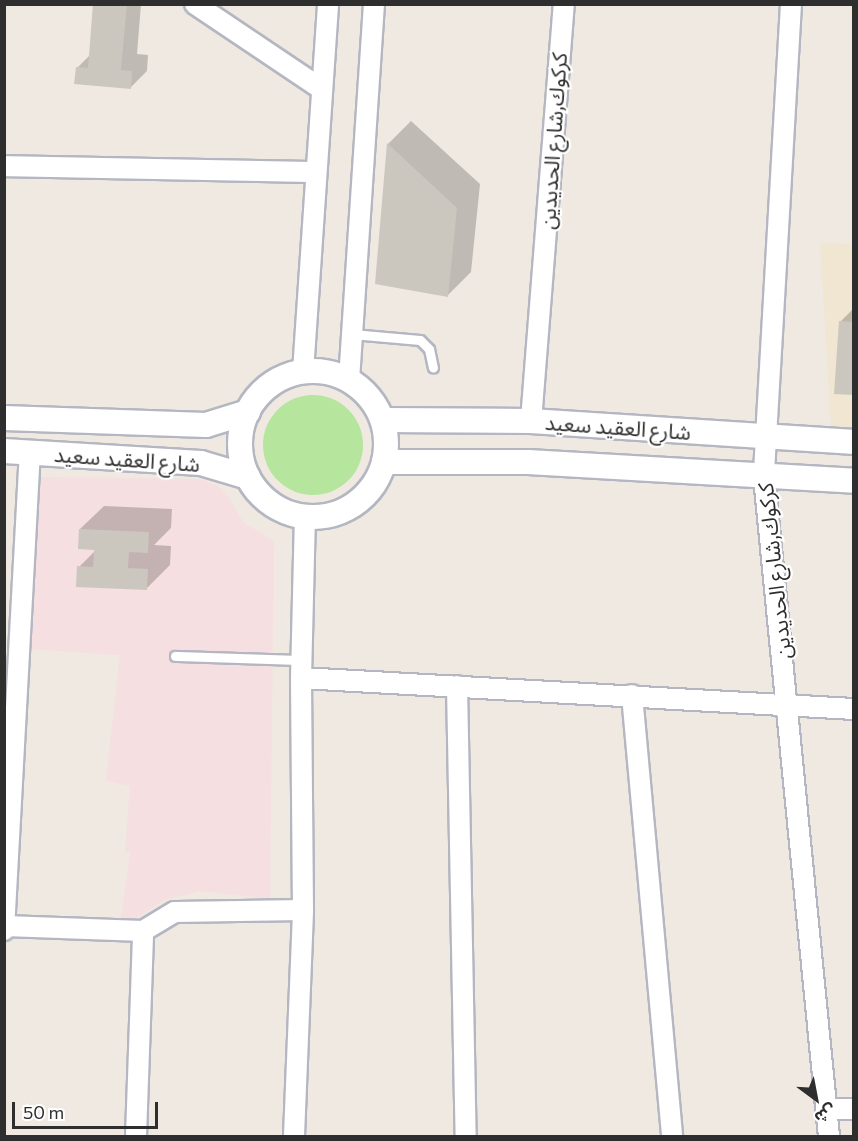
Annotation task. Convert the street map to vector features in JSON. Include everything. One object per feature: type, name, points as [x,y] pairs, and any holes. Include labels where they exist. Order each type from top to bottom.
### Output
[{"type":"street","points":[[195,4],[320,88]]},
{"type":"street","points":[[303,372],[314,172],[328,4]]},
{"type":"street","points":[[349,380],[375,4]]},
{"type":"street","name":"كركوك,شارع الحديدين","points":[[531,421],[564,4]]},
{"type":"street","name":"كركوك,شارع الحديدين","points":[[791,4],[764,477],[829,1137]]},
{"type":"street","points":[[4,166],[314,172]]},
{"type":"street","points":[[303,372],[327,372],[349,380],[369,397],[382,420],[387,441],[384,462],[376,482],[346,510],[326,516],[305,517],[282,511],[262,497],[248,477],[241,454],[241,432],[248,412],[270,385],[303,372]]},
{"type":"street","name":"شارع العقيد سعيد","points":[[4,418],[206,425],[248,412]]},
{"type":"street","name":"شارع العقيد سعيد","points":[[382,420],[531,421],[854,442]]},
{"type":"street","name":"شارع العقيد سعيد","points":[[4,451],[201,463],[248,477]]},
{"type":"street","points":[[4,930],[10,694],[30,453]]},
{"type":"street","name":"شارع العقيد سعيد","points":[[384,462],[528,462],[854,482]]},
{"type":"street","points":[[294,1137],[303,910],[302,669],[305,517]]},
{"type":"street","points":[[302,669],[457,686],[787,702],[854,709]]},
{"type":"street","points":[[457,686],[466,1137]]},
{"type":"street","points":[[632,695],[672,1137]]},
{"type":"street","points":[[5,926],[143,931],[175,912],[303,910]]},
{"type":"street","points":[[136,1137],[143,931]]},
{"type":"street","points":[[826,1109],[854,1109]]},
{"type":"lane","points":[[352,334],[420,340],[429,349],[433,368]]},
{"type":"lane","points":[[175,656],[302,669]]},
{"type":"shaded area","points":[[820,243],[853,244],[853,428],[831,427]]},
{"type":"shaded area","points":[[39,477],[200,479],[218,486],[228,496],[243,522],[274,541],[270,899],[200,891],[164,900],[134,920],[121,918],[130,852],[125,852],[130,786],[106,781],[120,655],[27,649]]},
{"type":"green space","points":[[313,395],[332,399],[348,410],[359,426],[363,445],[359,464],[348,480],[332,491],[313,495],[294,491],[278,480],[267,464],[263,445],[267,426],[278,410],[294,399]]},
{"type":"building","points":[[93,4],[127,4],[121,70],[132,71],[131,89],[74,84],[76,67],[88,68]]},
{"type":"building","points":[[387,143],[457,208],[448,297],[375,284]]},
{"type":"building","points":[[839,321],[854,322],[854,395],[834,394]]},
{"type":"building","points":[[79,529],[149,532],[148,553],[129,552],[128,568],[148,569],[147,590],[76,587],[77,566],[93,567],[94,550],[78,549]]}]
